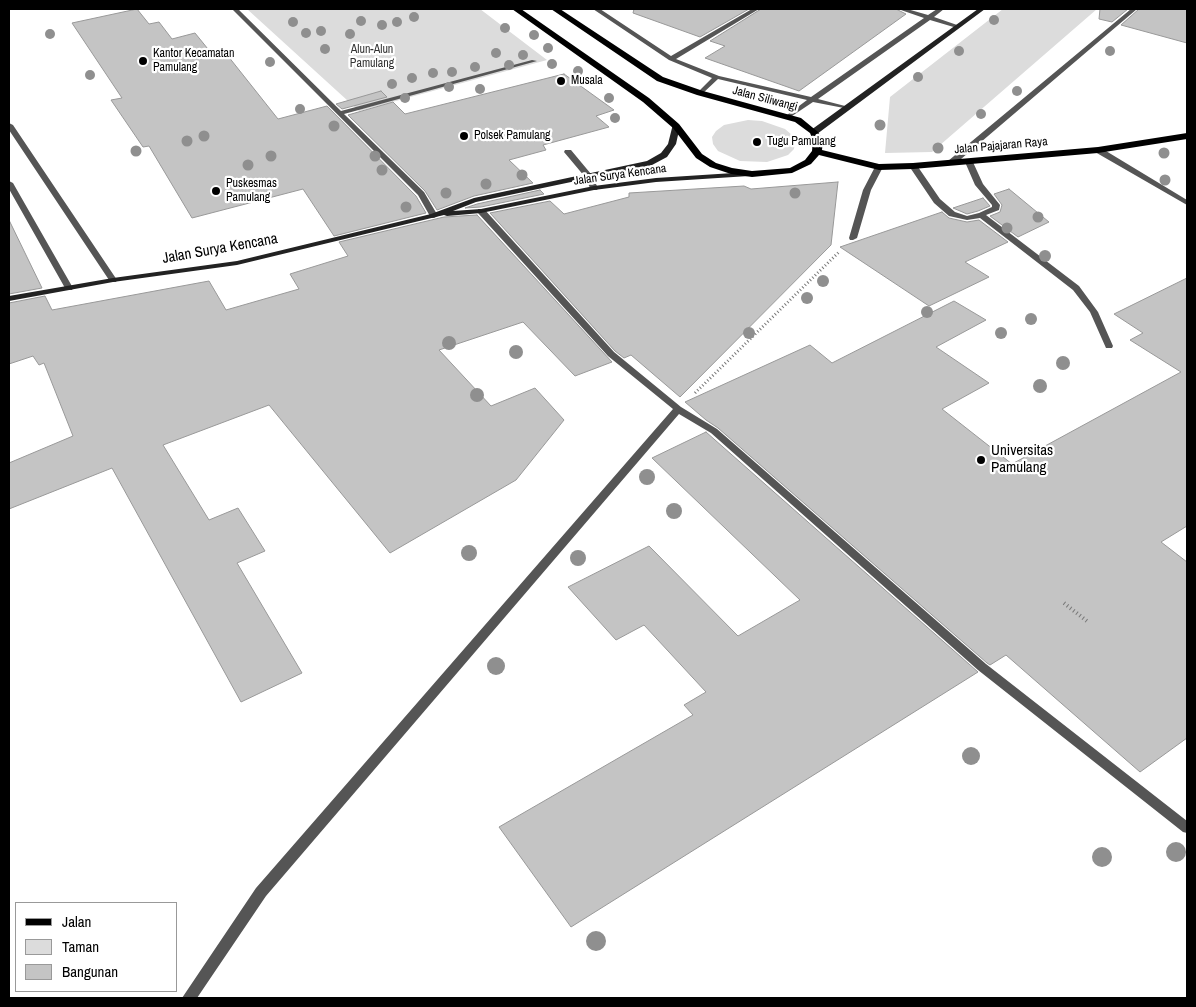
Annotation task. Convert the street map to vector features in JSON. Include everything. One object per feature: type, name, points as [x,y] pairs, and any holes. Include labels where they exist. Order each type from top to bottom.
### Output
[{"type":"main road","points":[[516,9],[646,100],[676,126],[699,156],[713,165],[731,171],[752,174],[773,174],[792,170],[808,162],[817,152],[818,140],[814,132],[982,9]]},
{"type":"main road","name":"Jalan Siliwangi","points":[[555,9],[660,79],[700,93],[789,116],[814,132]]},
{"type":"main road","name":"Jalan Surya Kencana","points":[[434,216],[474,200],[649,163],[664,155],[672,144],[676,126]]},
{"type":"main road","name":"Jalan Pajajaran Raya","points":[[817,152],[879,166],[913,166],[1098,150],[1187,136]]},
{"type":"main road","name":"Jalan Surya Kencana","points":[[9,299],[113,280],[237,263],[434,216],[481,211],[594,188],[656,180],[752,174]]},
{"type":"street","points":[[235,9],[421,194],[434,216]]},
{"type":"street","points":[[596,9],[671,59],[717,77],[811,101],[847,108]]},
{"type":"street","points":[[671,59],[756,9]]},
{"type":"street","points":[[901,9],[957,26]]},
{"type":"street","points":[[789,116],[941,9]]},
{"type":"street","points":[[951,163],[1134,9]]},
{"type":"street","points":[[340,113],[534,61]]},
{"type":"street","points":[[700,93],[717,77]]},
{"type":"street","points":[[9,124],[113,280]]},
{"type":"street","points":[[1098,150],[1187,203]]},
{"type":"street","points":[[568,152],[588,176],[594,188]]},
{"type":"street","points":[[913,166],[937,201],[952,214],[967,218],[981,215],[996,208],[996,204],[978,185],[969,162]]},
{"type":"street","points":[[853,238],[867,190],[879,166]]},
{"type":"street","points":[[9,184],[69,288]]},
{"type":"street","points":[[481,211],[611,354],[678,409],[714,431],[982,667],[1187,828]]},
{"type":"street","points":[[981,215],[1076,288],[1094,312],[1109,346]]},
{"type":"street","points":[[189,998],[260,892],[678,409]]},
{"type":"path","points":[[678,409],[853,238]]},
{"type":"path","points":[[1064,602],[1088,622]]},
{"type":"green space","name":"Alun-Alun Pamulang","points":[[247,9],[480,9],[547,60],[359,111]]},
{"type":"green space","points":[[1003,9],[1097,9],[932,152],[885,153],[890,97]]},
{"type":"green space","points":[[748,120],[762,121],[785,129],[792,135],[795,142],[794,149],[788,155],[767,162],[740,161],[718,151],[713,144],[712,137],[716,131],[724,125]]},
{"type":"building","points":[[137,9],[149,24],[159,22],[172,39],[195,33],[212,54],[224,51],[278,119],[327,106],[416,196],[426,213],[334,236],[303,189],[192,218],[149,146],[143,147],[111,100],[122,98],[72,23]]},
{"type":"building","points":[[634,9],[749,9],[700,37],[633,13]]},
{"type":"building","points":[[761,9],[896,9],[906,14],[799,91],[705,58],[725,46],[710,41]]},
{"type":"building","points":[[1100,9],[1128,9],[1112,22],[1099,19]]},
{"type":"building","points":[[1139,9],[1187,9],[1187,43],[1121,25]]},
{"type":"building","points":[[564,74],[614,110],[596,116],[609,127],[543,145],[546,150],[509,160],[533,183],[474,196],[437,210],[425,191],[348,115],[393,102],[405,114]]},
{"type":"building","points":[[381,91],[387,97],[342,109],[336,104]]},
{"type":"building","points":[[838,182],[831,245],[680,397],[631,355],[624,358],[615,351],[490,213],[550,201],[564,214],[629,197],[629,193],[744,186],[751,189]]},
{"type":"building","points":[[1009,189],[1049,222],[1018,237],[990,216],[1000,212],[1002,205],[994,194]]},
{"type":"building","points":[[540,190],[544,194],[481,207],[465,208],[477,204]]},
{"type":"building","points":[[983,198],[990,206],[978,211],[967,214],[953,208]]},
{"type":"building","points":[[942,212],[949,218],[967,222],[979,220],[1008,242],[965,262],[989,277],[929,306],[840,247]]},
{"type":"building","points":[[477,215],[612,362],[575,376],[523,322],[439,350],[491,406],[535,388],[564,420],[516,480],[390,553],[269,405],[163,445],[209,520],[238,508],[265,551],[237,563],[302,673],[241,702],[112,468],[9,509],[9,463],[73,436],[44,363],[39,365],[33,356],[9,364],[9,303],[45,296],[52,310],[209,281],[226,310],[299,289],[290,274],[348,256],[339,242],[444,217]]},
{"type":"building","points":[[9,220],[42,288],[9,294]]},
{"type":"building","name":"Universitas Pamulang","points":[[1187,278],[1187,526],[1161,542],[1187,562],[1187,738],[1140,772],[1006,655],[990,665],[987,663],[718,428],[685,402],[810,345],[832,363],[954,301],[986,320],[936,347],[989,383],[942,409],[1012,464],[1181,372],[1130,340],[1143,333],[1114,314]]},
{"type":"building","points":[[706,432],[978,672],[571,927],[499,827],[693,715],[684,705],[706,692],[644,625],[616,640],[568,587],[649,546],[738,636],[800,600],[652,458]]},
{"type":"place","name":"Kantor Kecamatan Pamulang","points":[[143,61]]},
{"type":"place","name":"Musala","points":[[561,81]]},
{"type":"place","name":"Polsek Pamulang","points":[[464,136]]},
{"type":"place","name":"Tugu Pamulang","points":[[757,142]]},
{"type":"place","name":"Puskesmas Pamulang","points":[[216,191]]},
{"type":"place","name":"Universitas Pamulang","points":[[981,460]]}]
